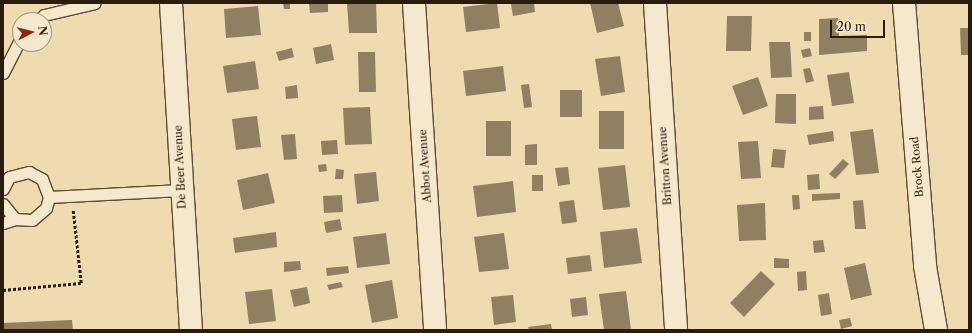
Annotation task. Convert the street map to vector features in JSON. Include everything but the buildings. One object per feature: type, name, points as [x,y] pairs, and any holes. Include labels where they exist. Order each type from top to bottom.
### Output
[{"type":"street","name":"De Beer Avenue","points":[[171,3],[181,190],[191,330]]},
{"type":"street","name":"Abbot Avenue","points":[[414,3],[435,330]]},
{"type":"street","name":"Britton Avenue","points":[[654,3],[676,330]]},
{"type":"street","name":"Brock Road","points":[[904,3],[925,266],[936,330]]},
{"type":"lane","points":[[52,13],[95,3]]},
{"type":"lane","points":[[3,73],[14,52]]},
{"type":"lane","points":[[3,189],[9,177],[29,172],[42,178],[49,197],[46,208],[32,220],[15,219],[3,223]]},
{"type":"lane","points":[[49,197],[181,190]]},
{"type":"lane","points":[[3,204],[15,219]]},
{"type":"path","points":[[3,290],[81,283],[72,195]]}]
